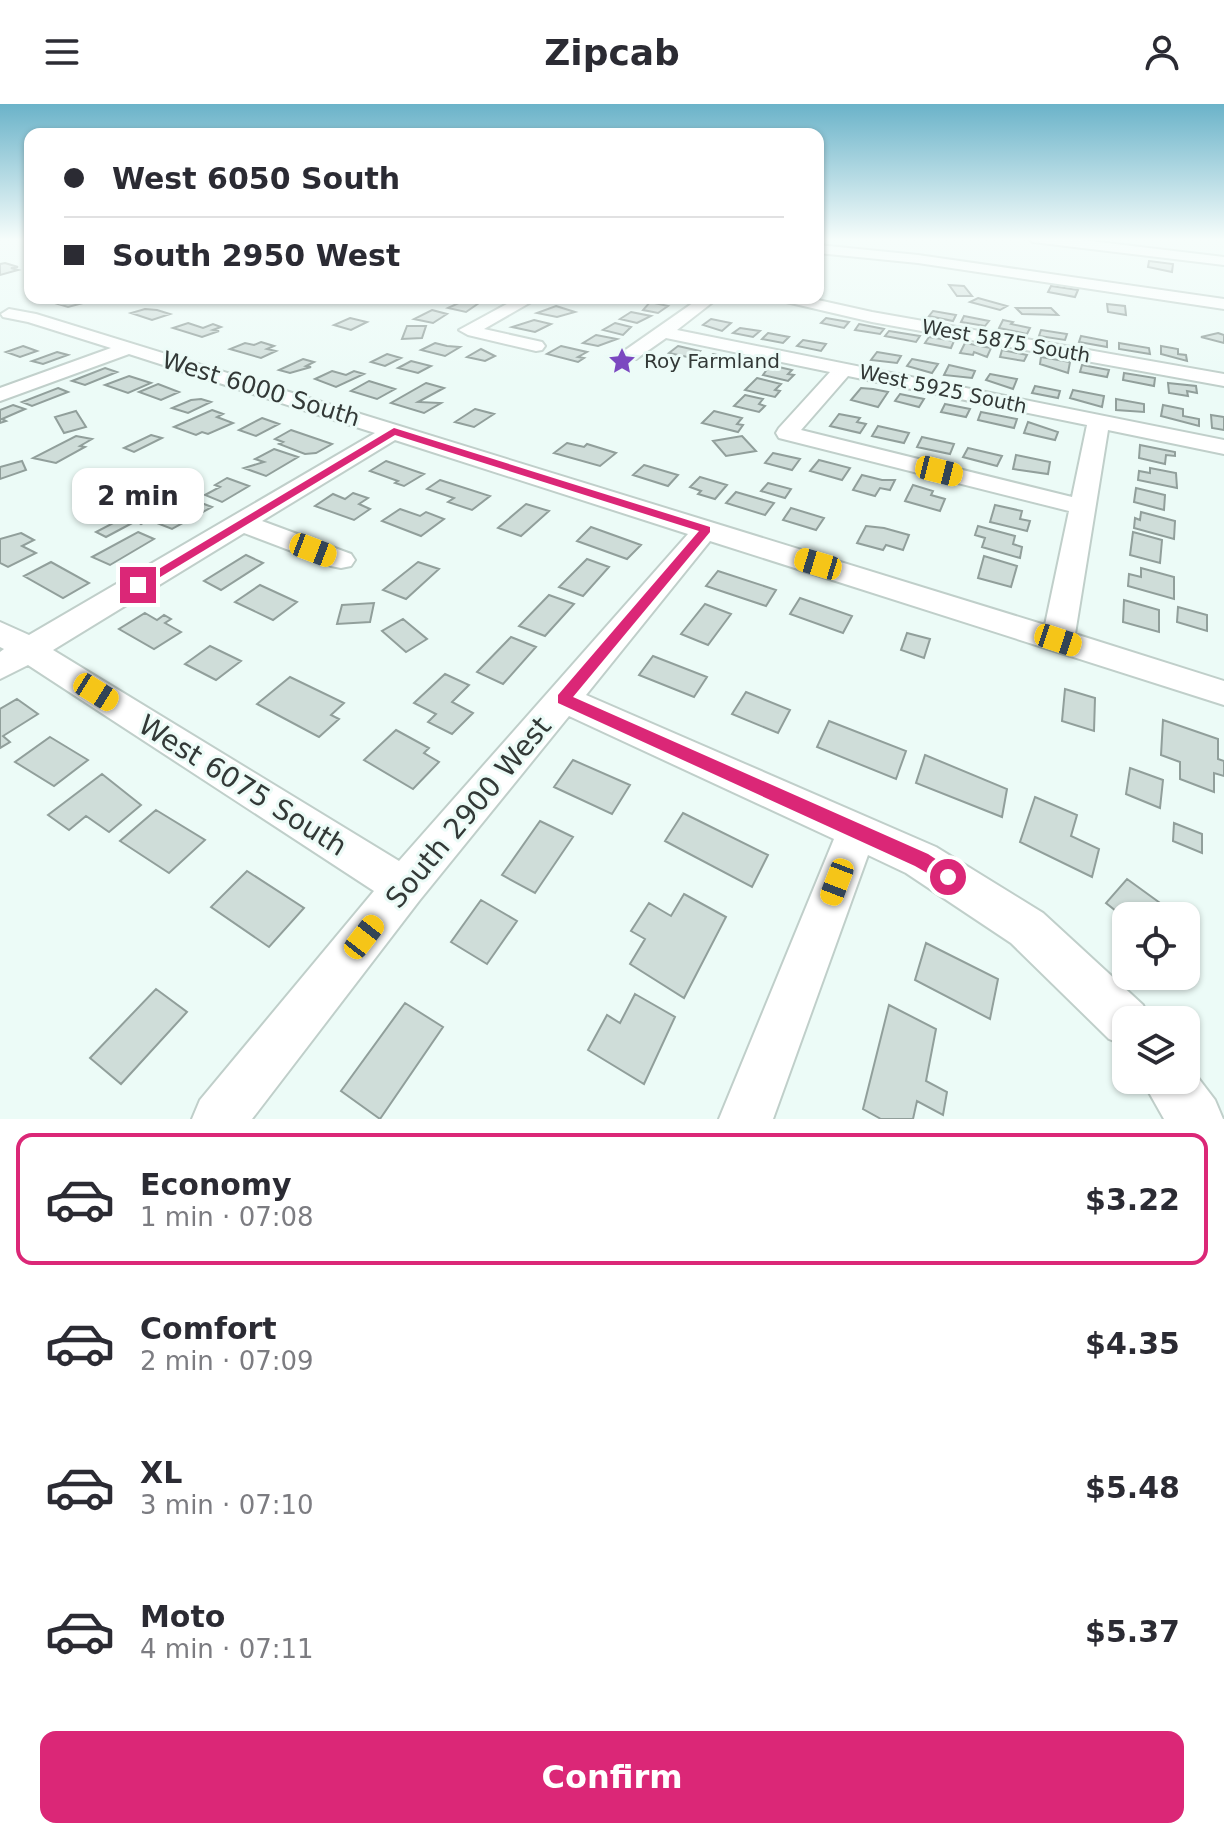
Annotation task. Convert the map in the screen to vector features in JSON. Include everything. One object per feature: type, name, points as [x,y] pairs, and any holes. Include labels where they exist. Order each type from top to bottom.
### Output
[{"type":"street","points":[[1011,293],[1015,285]]},
{"type":"street","points":[[1096,285],[1224,304]]},
{"type":"street","points":[[835,309],[857,293]]},
{"type":"street","points":[[1172,318],[1173,297]]},
{"type":"street","points":[[518,304],[468,330],[536,346]]},
{"type":"street","points":[[630,355],[702,304]]},
{"type":"street","name":"West 5875 South","points":[[814,304],[1224,380]]},
{"type":"street","name":"West 6000 South","points":[[11,310],[1224,693]]},
{"type":"street","name":"West 5925 South","points":[[663,332],[1224,447]]},
{"type":"street","points":[[0,395],[129,348]]},
{"type":"street","points":[[843,369],[787,433],[1084,507]]},
{"type":"street","points":[[1058,640],[1099,421]]},
{"type":"street","points":[[10,650],[242,523],[394,431]]},
{"type":"street","points":[[242,523],[341,560]]},
{"type":"street","name":"South 2900 West","points":[[219,1119],[404,887],[706,529]]},
{"type":"street","name":"West 6075 South","points":[[10,650],[404,887]]},
{"type":"street","points":[[563,699],[921,860],[1027,928],[1112,1009]]},
{"type":"street","points":[[746,1119],[857,831]]},
{"type":"street","points":[[1178,1094],[1196,1119]]},
{"type":"building","points":[[949,285],[964,286],[972,296],[957,296]]},
{"type":"building","points":[[1051,286],[1078,290],[1075,297],[1048,292]]},
{"type":"building","points":[[978,298],[1007,306],[1000,310],[970,302]]},
{"type":"building","points":[[456,304],[478,304],[466,312],[448,308]]},
{"type":"building","points":[[648,304],[668,306],[658,313],[643,310]]},
{"type":"building","points":[[1107,304],[1125,306],[1126,315],[1108,312]]},
{"type":"building","points":[[556,306],[575,312],[557,317],[537,313]]},
{"type":"building","points":[[1016,308],[1051,308],[1058,315],[1022,314]]},
{"type":"building","points":[[145,309],[170,314],[152,320],[131,313]]},
{"type":"building","points":[[432,310],[447,314],[433,323],[414,319]]},
{"type":"building","points":[[933,311],[956,315],[953,321],[929,316]]},
{"type":"building","points":[[631,312],[651,316],[637,323],[620,319]]},
{"type":"building","points":[[964,316],[989,321],[985,326],[961,322]]},
{"type":"building","points":[[350,318],[367,322],[351,330],[334,325]]},
{"type":"building","points":[[826,318],[849,322],[844,328],[821,323]]},
{"type":"building","points":[[711,319],[731,323],[722,331],[703,325]]},
{"type":"building","points":[[534,320],[551,324],[535,332],[512,327]]},
{"type":"building","points":[[1003,320],[1030,328],[1027,334],[999,328]]},
{"type":"building","points":[[188,323],[203,328],[213,324],[221,327],[213,330],[219,331],[202,337],[173,328]]},
{"type":"building","points":[[615,323],[631,327],[623,335],[603,330]]},
{"type":"building","points":[[859,324],[884,329],[880,334],[855,330]]},
{"type":"building","points":[[407,326],[426,326],[422,338],[402,339]]},
{"type":"building","points":[[740,328],[760,331],[753,337],[733,333]]},
{"type":"building","points":[[1041,330],[1067,334],[1065,340],[1039,336]]},
{"type":"building","points":[[889,331],[920,336],[916,342],[885,336]]},
{"type":"building","points":[[768,333],[789,337],[783,343],[762,339]]},
{"type":"building","points":[[1218,333],[1224,335],[1224,343],[1201,337]]},
{"type":"building","points":[[596,335],[617,339],[598,346],[583,343]]},
{"type":"building","points":[[1081,336],[1107,341],[1107,347],[1079,342]]},
{"type":"building","points":[[929,337],[954,341],[951,348],[925,343]]},
{"type":"building","points":[[803,340],[826,344],[821,351],[797,346]]},
{"type":"building","points":[[261,342],[274,346],[267,349],[276,351],[261,358],[230,349],[245,343],[254,345]]},
{"type":"building","points":[[435,343],[460,347],[445,356],[421,350]]},
{"type":"building","points":[[965,343],[991,348],[987,357],[974,352],[973,355],[960,353]]},
{"type":"building","points":[[1119,343],[1149,348],[1150,354],[1119,349]]},
{"type":"building","points":[[23,346],[37,351],[20,357],[6,352]]},
{"type":"building","points":[[561,346],[587,352],[578,357],[584,358],[578,362],[547,354]]},
{"type":"building","points":[[678,346],[700,351],[692,358],[669,353]]},
{"type":"building","points":[[1161,346],[1178,349],[1178,354],[1186,355],[1187,361],[1161,354]]},
{"type":"building","points":[[481,349],[495,356],[485,361],[467,357]]},
{"type":"building","points":[[1002,350],[1027,355],[1024,361],[1000,357]]},
{"type":"building","points":[[57,352],[68,355],[43,364],[32,361]]},
{"type":"building","points":[[877,352],[901,356],[897,363],[871,360]]},
{"type":"building","points":[[387,354],[401,358],[385,366],[371,362]]},
{"type":"building","points":[[713,354],[733,362],[726,368],[702,363]]},
{"type":"building","points":[[1041,357],[1070,362],[1068,373],[1040,364]]},
{"type":"building","points":[[303,359],[314,362],[306,366],[311,367],[290,373],[279,370]]},
{"type":"building","points":[[912,359],[938,364],[932,373],[907,366]]},
{"type":"building","points":[[411,361],[431,366],[418,373],[398,368]]},
{"type":"building","points":[[770,365],[792,370],[788,374],[794,375],[788,381],[763,375]]},
{"type":"building","points":[[949,365],[975,371],[972,378],[944,375]]},
{"type":"building","points":[[1082,365],[1109,370],[1107,377],[1080,372]]},
{"type":"building","points":[[105,368],[117,372],[85,385],[72,381]]},
{"type":"building","points":[[332,371],[346,375],[354,371],[364,374],[336,387],[315,379]]},
{"type":"building","points":[[1124,373],[1155,378],[1154,386],[1123,380]]},
{"type":"building","points":[[990,374],[1017,379],[1013,389],[986,380]]},
{"type":"building","points":[[129,376],[151,383],[128,393],[105,385]]},
{"type":"building","points":[[757,378],[781,384],[775,390],[780,391],[775,397],[745,390]]},
{"type":"building","points":[[369,381],[395,389],[377,399],[351,391]]},
{"type":"building","points":[[426,383],[444,388],[418,402],[441,403],[424,413],[391,403]]},
{"type":"building","points":[[1168,383],[1196,386],[1197,393],[1187,391],[1188,396],[1169,393]]},
{"type":"building","points":[[158,384],[179,392],[161,400],[139,392]]},
{"type":"building","points":[[1035,386],[1060,391],[1058,398],[1032,393]]},
{"type":"building","points":[[58,388],[68,392],[32,406],[22,402]]},
{"type":"building","points":[[861,388],[888,392],[878,407],[851,400]]},
{"type":"building","points":[[1073,390],[1104,396],[1102,407],[1070,398]]},
{"type":"building","points":[[900,394],[924,399],[919,407],[895,401]]},
{"type":"building","points":[[745,395],[763,399],[759,404],[765,406],[759,412],[734,406]]},
{"type":"building","points":[[1116,399],[1144,404],[1144,412],[1116,410]]},
{"type":"building","points":[[191,400],[211,402],[188,413],[172,408]]},
{"type":"building","points":[[945,404],[970,409],[966,417],[941,412]]},
{"type":"building","points":[[13,405],[25,409],[2,419],[6,421],[0,423],[0,410]]},
{"type":"building","points":[[1163,405],[1183,409],[1183,416],[1199,419],[1199,426],[1161,416]]},
{"type":"building","points":[[475,409],[494,414],[474,427],[455,422]]},
{"type":"building","points":[[212,410],[223,414],[217,417],[233,423],[208,434],[202,432],[196,435],[174,427]]},
{"type":"building","points":[[76,411],[86,427],[64,433],[55,417]]},
{"type":"building","points":[[714,411],[742,418],[737,424],[743,425],[738,432],[702,423]]},
{"type":"building","points":[[981,412],[1017,419],[1014,428],[978,420]]},
{"type":"building","points":[[839,414],[860,418],[857,422],[866,424],[860,433],[830,426]]},
{"type":"building","points":[[1211,415],[1224,417],[1224,430],[1212,428]]},
{"type":"building","points":[[262,418],[279,424],[256,436],[239,430]]},
{"type":"building","points":[[1028,422],[1058,432],[1055,440],[1024,433]]},
{"type":"building","points":[[878,426],[909,433],[904,443],[872,436]]},
{"type":"building","points":[[291,430],[332,444],[316,453],[305,454],[279,444],[283,442],[275,439]]},
{"type":"building","points":[[151,435],[162,438],[134,452],[124,448]]},
{"type":"building","points":[[76,436],[92,439],[80,446],[85,447],[56,463],[33,458]]},
{"type":"building","points":[[742,436],[756,451],[726,456],[713,441]]},
{"type":"building","points":[[922,437],[954,444],[950,454],[917,447]]},
{"type":"building","points":[[567,443],[584,447],[587,444],[616,453],[600,466],[554,453]]},
{"type":"building","points":[[1140,445],[1175,452],[1175,456],[1166,455],[1165,464],[1139,458]]},
{"type":"building","points":[[968,448],[1002,456],[997,466],[963,457]]},
{"type":"building","points":[[274,449],[298,457],[266,476],[244,468],[264,462],[255,459]]},
{"type":"building","points":[[773,453],[800,459],[792,470],[765,463]]},
{"type":"building","points":[[1016,455],[1050,462],[1048,474],[1013,469]]},
{"type":"building","points":[[819,460],[850,468],[842,480],[810,471]]},
{"type":"building","points":[[22,461],[26,470],[0,479],[0,467]]},
{"type":"building","points":[[386,461],[424,474],[404,486],[370,471]]},
{"type":"building","points":[[644,465],[678,475],[668,486],[633,475]]},
{"type":"building","points":[[1150,468],[1176,473],[1177,488],[1138,480],[1139,471],[1150,473]]},
{"type":"building","points":[[862,475],[895,480],[890,490],[880,488],[875,496],[853,490]]},
{"type":"building","points":[[700,477],[727,485],[715,499],[698,494],[701,491],[690,487]]},
{"type":"building","points":[[227,478],[249,486],[222,502],[205,495],[220,487],[215,485]]},
{"type":"building","points":[[440,480],[490,496],[472,510],[448,502],[454,498],[427,489]]},
{"type":"building","points":[[768,483],[791,489],[785,498],[761,491]]},
{"type":"building","points":[[913,485],[933,491],[931,495],[945,499],[940,511],[905,501]]},
{"type":"building","points":[[1136,488],[1165,495],[1164,510],[1134,502]]},
{"type":"building","points":[[736,492],[774,503],[765,515],[726,503]]},
{"type":"building","points":[[353,493],[368,498],[359,504],[370,509],[354,520],[315,506],[333,494],[345,499]]},
{"type":"building","points":[[196,501],[212,507],[172,529],[157,523],[174,513],[170,511]]},
{"type":"building","points":[[526,504],[549,511],[521,536],[498,528]]},
{"type":"building","points":[[995,505],[1022,511],[1020,519],[1030,521],[1027,531],[990,522]]},
{"type":"building","points":[[791,508],[824,518],[816,530],[783,520]]},
{"type":"building","points":[[400,509],[420,516],[426,512],[444,519],[421,536],[382,521]]},
{"type":"building","points":[[134,512],[150,519],[141,524],[136,521],[106,537],[96,532]]},
{"type":"building","points":[[1141,512],[1175,521],[1174,539],[1134,528],[1135,518],[1140,520]]},
{"type":"building","points":[[866,526],[909,535],[903,550],[886,545],[883,550],[857,543]]},
{"type":"building","points":[[978,526],[1015,536],[1013,544],[1022,547],[1020,558],[982,547],[985,538],[975,535]]},
{"type":"building","points":[[591,527],[641,545],[627,559],[577,541]]},
{"type":"building","points":[[138,532],[154,539],[110,565],[92,557]]},
{"type":"building","points":[[1133,532],[1162,540],[1160,563],[1130,555]]},
{"type":"building","points":[[21,533],[34,540],[22,546],[36,553],[8,567],[0,563],[0,539]]},
{"type":"building","points":[[246,555],[263,563],[221,590],[204,581]]},
{"type":"building","points":[[984,556],[1017,566],[1011,587],[978,578]]},
{"type":"building","points":[[587,559],[609,567],[583,596],[559,587]]},
{"type":"building","points":[[51,562],[89,583],[63,598],[24,576]]},
{"type":"building","points":[[418,562],[439,569],[406,599],[383,590]]},
{"type":"building","points":[[1141,568],[1174,577],[1174,599],[1128,586],[1129,574],[1141,577]]},
{"type":"building","points":[[718,571],[776,590],[766,606],[706,586]]},
{"type":"building","points":[[260,585],[297,602],[273,620],[235,602]]},
{"type":"building","points":[[549,595],[574,604],[545,636],[519,626]]},
{"type":"building","points":[[800,598],[852,616],[843,633],[790,614]]},
{"type":"building","points":[[1124,600],[1159,610],[1159,632],[1123,622]]},
{"type":"building","points":[[374,603],[370,622],[337,624],[342,605]]},
{"type":"building","points":[[705,604],[731,614],[708,645],[681,634]]},
{"type":"building","points":[[1178,607],[1207,615],[1207,631],[1177,622]]},
{"type":"building","points":[[145,613],[157,620],[164,615],[171,619],[165,623],[181,632],[154,649],[119,629]]},
{"type":"building","points":[[403,619],[427,639],[406,652],[382,631]]},
{"type":"building","points":[[907,633],[930,639],[924,658],[901,650]]},
{"type":"building","points":[[511,637],[536,647],[503,684],[477,672]]},
{"type":"building","points":[[210,646],[241,661],[216,680],[185,664]]},
{"type":"building","points":[[653,656],[707,677],[694,697],[639,675]]},
{"type":"building","points":[[445,674],[469,685],[452,702],[473,713],[452,734],[428,722],[436,714],[414,703]]},
{"type":"building","points":[[290,677],[344,703],[331,715],[339,719],[319,737],[257,704]]},
{"type":"building","points":[[1065,689],[1095,698],[1094,731],[1062,721]]},
{"type":"building","points":[[746,692],[790,710],[778,733],[732,714]]},
{"type":"building","points":[[17,699],[38,714],[3,736],[10,742],[0,748],[0,709]]},
{"type":"building","points":[[1163,720],[1218,739],[1218,759],[1224,761],[1224,776],[1214,773],[1214,792],[1180,779],[1180,762],[1161,755]]},
{"type":"building","points":[[829,721],[906,751],[896,779],[817,747]]},
{"type":"building","points":[[396,730],[429,748],[424,753],[439,762],[413,789],[364,760]]},
{"type":"building","points":[[50,737],[88,760],[54,786],[15,762]]},
{"type":"building","points":[[925,755],[1007,789],[1002,817],[916,783]]},
{"type":"building","points":[[573,760],[630,785],[612,814],[554,787]]},
{"type":"building","points":[[1130,768],[1163,780],[1160,808],[1126,794]]},
{"type":"building","points":[[102,774],[141,805],[109,832],[86,816],[69,830],[48,815]]},
{"type":"building","points":[[1035,797],[1077,815],[1071,836],[1099,849],[1092,877],[1020,842]]},
{"type":"building","points":[[156,810],[205,840],[169,873],[120,841]]},
{"type":"building","points":[[683,813],[768,855],[752,887],[665,841]]},
{"type":"building","points":[[540,821],[573,837],[535,893],[502,875]]},
{"type":"building","points":[[1174,823],[1202,834],[1202,853],[1173,841]]},
{"type":"building","points":[[247,871],[304,908],[269,947],[211,907]]},
{"type":"building","points":[[1127,879],[1159,902],[1112,902],[1112,908],[1106,903]]},
{"type":"building","points":[[684,894],[726,917],[684,998],[630,964],[645,939],[631,931],[649,903],[671,916]]},
{"type":"building","points":[[481,900],[517,921],[487,964],[451,942]]},
{"type":"building","points":[[926,943],[998,979],[990,1019],[915,980]]},
{"type":"building","points":[[156,989],[187,1012],[121,1084],[90,1058]]},
{"type":"building","points":[[635,994],[675,1017],[644,1084],[588,1050],[607,1015],[620,1023]]},
{"type":"building","points":[[405,1003],[443,1027],[380,1119],[341,1091]]},
{"type":"building","points":[[889,1005],[936,1029],[926,1081],[947,1092],[943,1115],[917,1101],[913,1119],[881,1119],[863,1109]]},
{"type":"place","name":"Roy Farmland","points":[[622,361]]},
{"type":"route","points":[[138,585],[394,431],[706,529],[563,699],[921,860],[948,877]]}]
